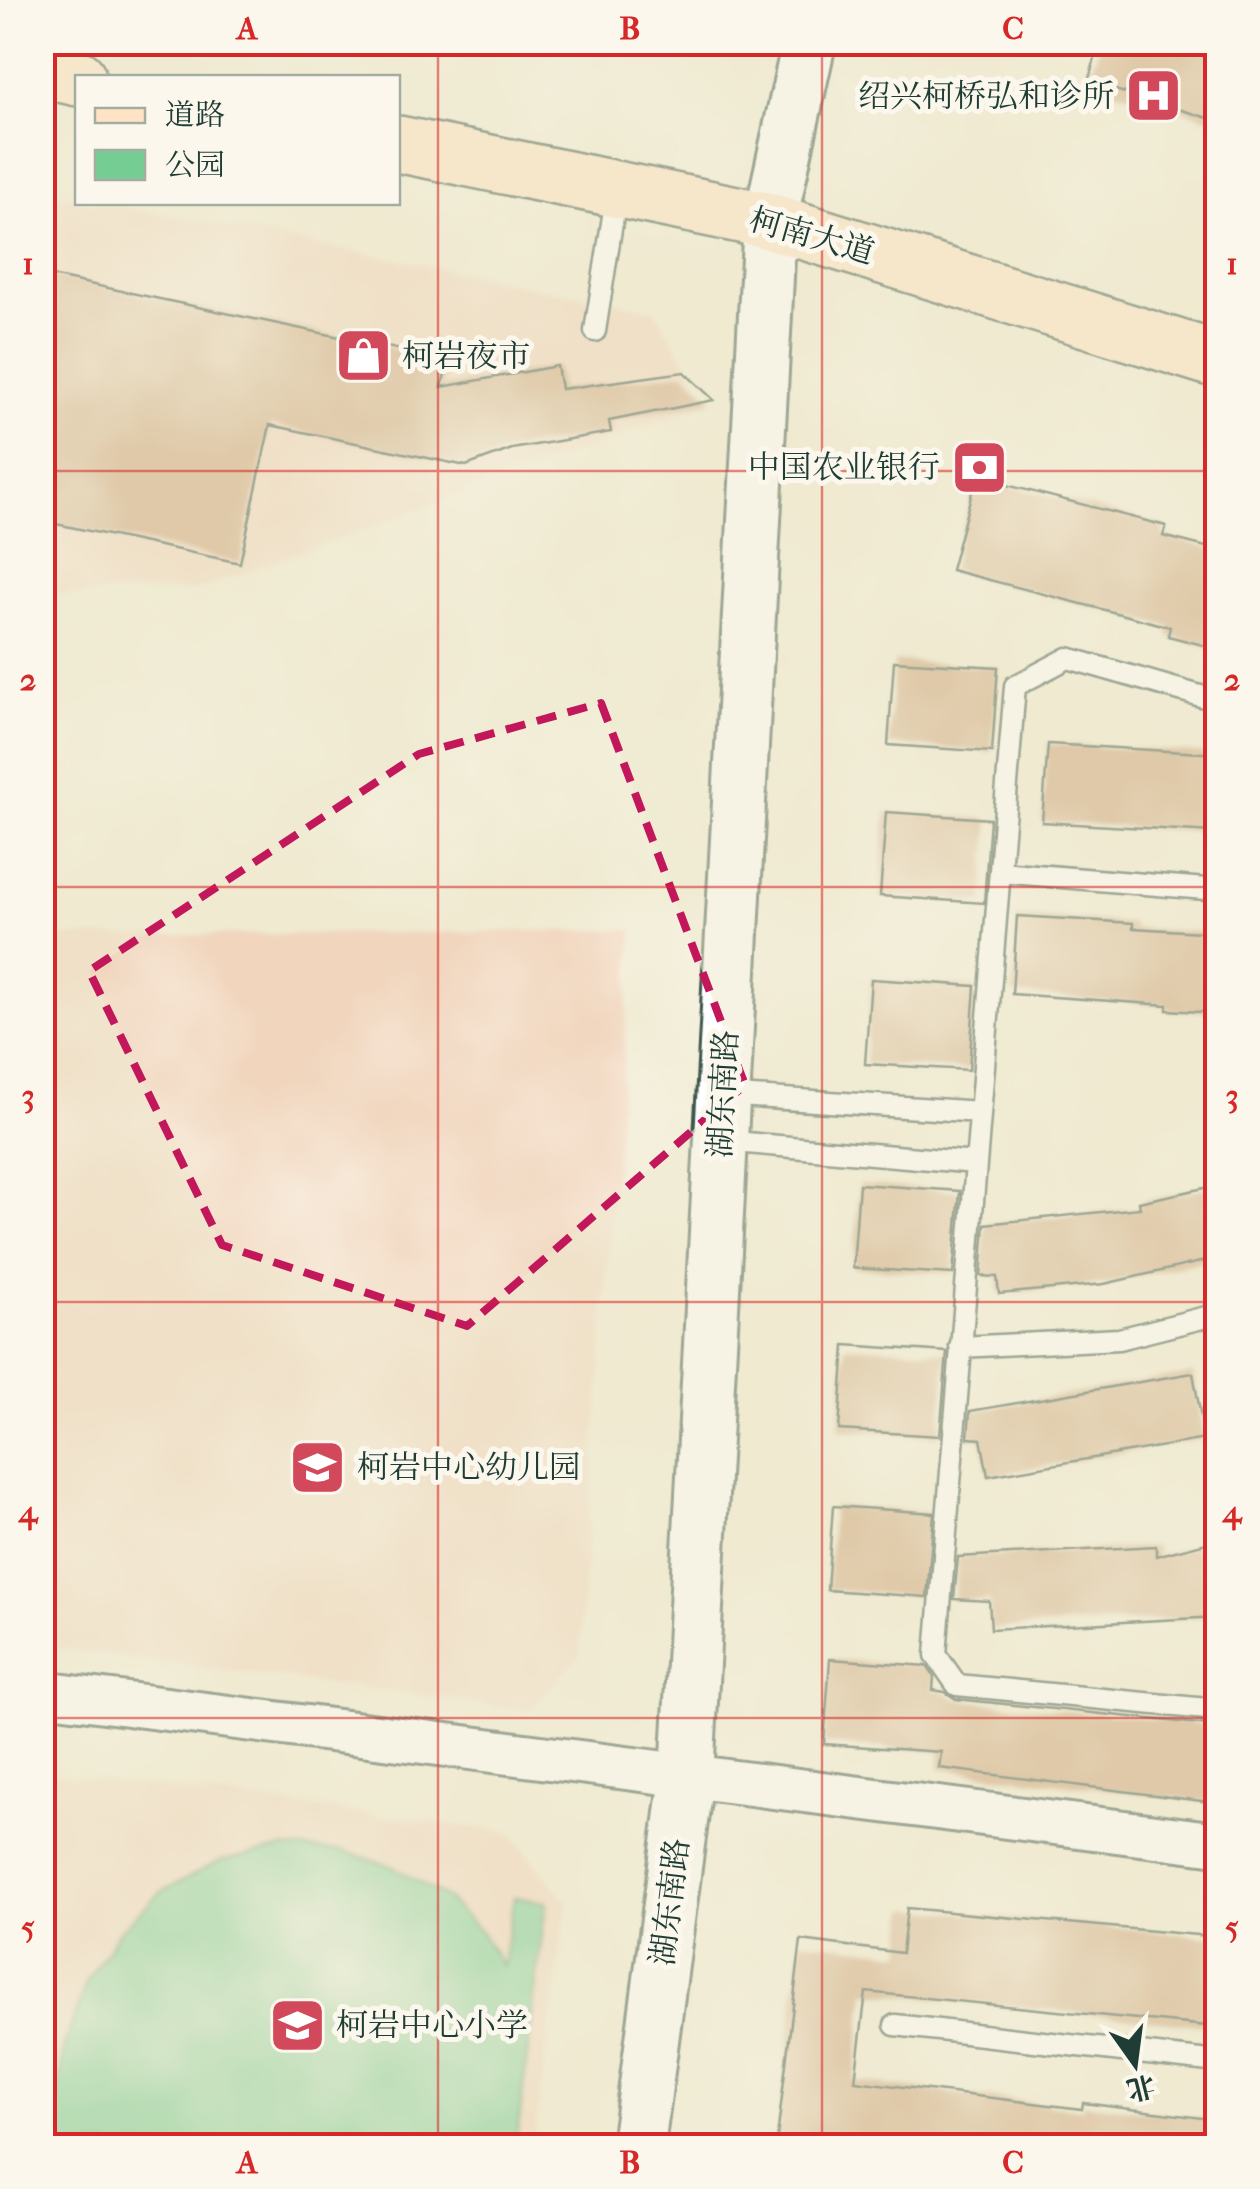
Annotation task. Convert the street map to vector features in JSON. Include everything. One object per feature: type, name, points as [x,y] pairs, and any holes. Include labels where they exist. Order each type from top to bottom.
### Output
[{"type":"main road","points":[[42,70],[75,77]]},
{"type":"main road","name":"柯南大道","points":[[400,144],[770,221],[1218,360]]},
{"type":"street","name":"湖东南路","points":[[638,2146],[686,1776],[770,221],[809,42]]},
{"type":"street","points":[[42,1693],[1218,1844]]},
{"type":"lane","points":[[596,331],[617,189]]},
{"type":"lane","points":[[1218,701],[1068,658],[1015,686],[936,1655],[957,1685],[1218,1710]]},
{"type":"lane","points":[[1000,872],[1218,890]]},
{"type":"lane","points":[[722,1118],[980,1112]]},
{"type":"lane","points":[[722,1118],[976,1163]]},
{"type":"lane","points":[[960,1347],[1119,1339],[1218,1314]]},
{"type":"lane","points":[[895,2025],[1218,2062]]},
{"type":"highlighted area","points":[[601,703],[745,1085],[467,1326],[222,1245],[89,971],[419,754]]},
{"type":"shaded area","name":"柯岩夜市","points":[[42,191],[75,198],[75,205],[112,205],[654,310],[711,402],[195,591],[43,595]]},
{"type":"shaded area","name":"柯岩中心幼儿园","points":[[633,930],[579,1656],[529,1710],[43,1647],[42,1288],[59,937]]},
{"type":"shaded area","name":"柯岩中心小学","points":[[43,1773],[509,1832],[568,1903],[533,2146],[43,2146]]},
{"type":"green space","name":"柯岩中心小学","points":[[284,1848],[342,1851],[391,1866],[445,1897],[480,1931],[502,1966],[514,1897],[546,1902],[516,2146],[51,2146],[64,2045],[87,1980],[119,1931],[161,1892],[220,1861]]},
{"type":"building","points":[[1100,42],[1218,42],[1218,121],[1088,82]]},
{"type":"building","points":[[42,274],[448,360],[442,387],[557,366],[561,389],[684,372],[714,400],[609,421],[611,432],[512,449],[466,466],[270,425],[240,563],[42,521]]},
{"type":"building","points":[[976,477],[1166,526],[1163,536],[1218,550],[1218,649],[1168,636],[1170,627],[951,570]]},
{"type":"building","points":[[894,661],[998,667],[992,752],[888,745]]},
{"type":"building","points":[[1048,744],[1218,754],[1213,832],[1042,822]]},
{"type":"building","points":[[886,812],[990,819],[984,903],[880,896]]},
{"type":"building","points":[[1017,916],[1218,933],[1218,1013],[1167,1010],[1167,1005],[1012,994]]},
{"type":"building","points":[[871,979],[975,986],[969,1070],[865,1064]]},
{"type":"building","points":[[859,1184],[960,1191],[953,1274],[853,1268]]},
{"type":"building","points":[[1218,1185],[1218,1258],[1104,1284],[999,1294],[997,1277],[981,1276],[985,1224],[1140,1208],[1139,1202]]},
{"type":"building","points":[[845,1345],[947,1352],[940,1436],[839,1430]]},
{"type":"building","points":[[1193,1373],[1205,1439],[988,1476],[981,1439],[968,1438],[970,1411]]},
{"type":"building","points":[[833,1506],[934,1513],[927,1597],[827,1590]]},
{"type":"building","points":[[1218,1540],[1218,1617],[991,1629],[989,1601],[954,1599],[958,1557],[1156,1546],[1156,1556]]},
{"type":"building","points":[[830,1659],[927,1666],[934,1676],[933,1690],[956,1699],[1218,1726],[1218,1803],[939,1768],[941,1752],[824,1744]]},
{"type":"building","points":[[907,1908],[1218,1937],[1218,2027],[866,1992],[855,2081],[1082,2109],[1083,2103],[1218,2120],[1218,2146],[776,2146],[801,1940],[902,1953]]},
{"type":"place","name":"绍兴柯桥弘和诊所","points":[[1153,96]]},
{"type":"place","name":"柯岩夜市","points":[[363,356]]},
{"type":"place","name":"中国农业银行","points":[[979,467]]},
{"type":"place","name":"柯岩中心幼儿园","points":[[318,1467]]},
{"type":"place","name":"柯岩中心小学","points":[[297,2025]]}]
